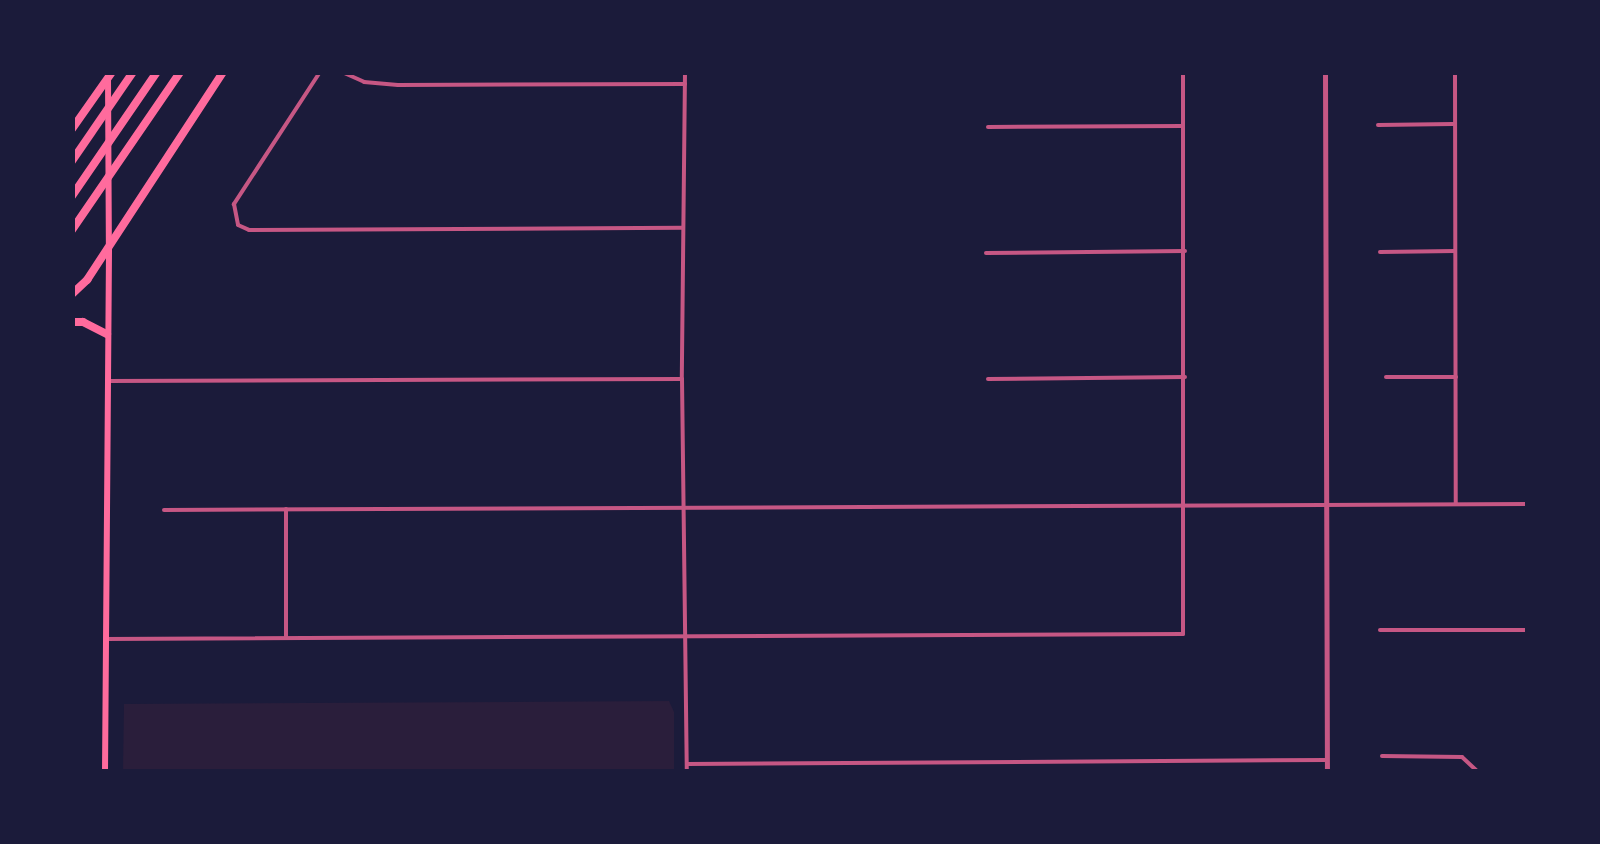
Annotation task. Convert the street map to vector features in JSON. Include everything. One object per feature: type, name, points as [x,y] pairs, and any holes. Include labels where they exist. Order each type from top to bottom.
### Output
[{"type":"highway","points":[[72,129],[110,72]]},
{"type":"highway","points":[[72,196],[157,72]]},
{"type":"highway","points":[[72,230],[180,72]]},
{"type":"highway","points":[[72,294],[223,72]]},
{"type":"highway","points":[[72,161],[131,76]]},
{"type":"highway","points":[[72,322],[83,322],[108,334]]},
{"type":"main road","points":[[105,772],[110,72]]},
{"type":"street","points":[[320,72],[234,204],[234,215],[249,230],[683,228]]},
{"type":"street","points":[[342,72],[364,82],[398,85],[684,84]]},
{"type":"street","points":[[684,72],[682,379],[687,768],[834,762],[1327,760]]},
{"type":"street","points":[[105,638],[1183,634],[1182,72]]},
{"type":"street","points":[[1325,72],[1328,772]]},
{"type":"street","points":[[1455,72],[1456,503]]},
{"type":"street","points":[[1378,125],[1455,124]]},
{"type":"street","points":[[988,126],[1182,126]]},
{"type":"street","points":[[1380,252],[1455,250]]},
{"type":"street","points":[[986,252],[1185,251]]},
{"type":"street","points":[[988,379],[1185,377]]},
{"type":"street","points":[[1386,378],[1456,378]]},
{"type":"street","points":[[107,381],[682,379]]},
{"type":"street","points":[[164,510],[1528,504]]},
{"type":"street","points":[[286,509],[286,637]]},
{"type":"street","points":[[1380,630],[1528,630]]},
{"type":"street","points":[[1382,756],[1462,756],[1478,772]]},
{"type":"street","points":[[834,762],[834,772]]},
{"type":"shaded area","points":[[669,701],[674,712],[674,771],[123,771],[124,704]]}]
